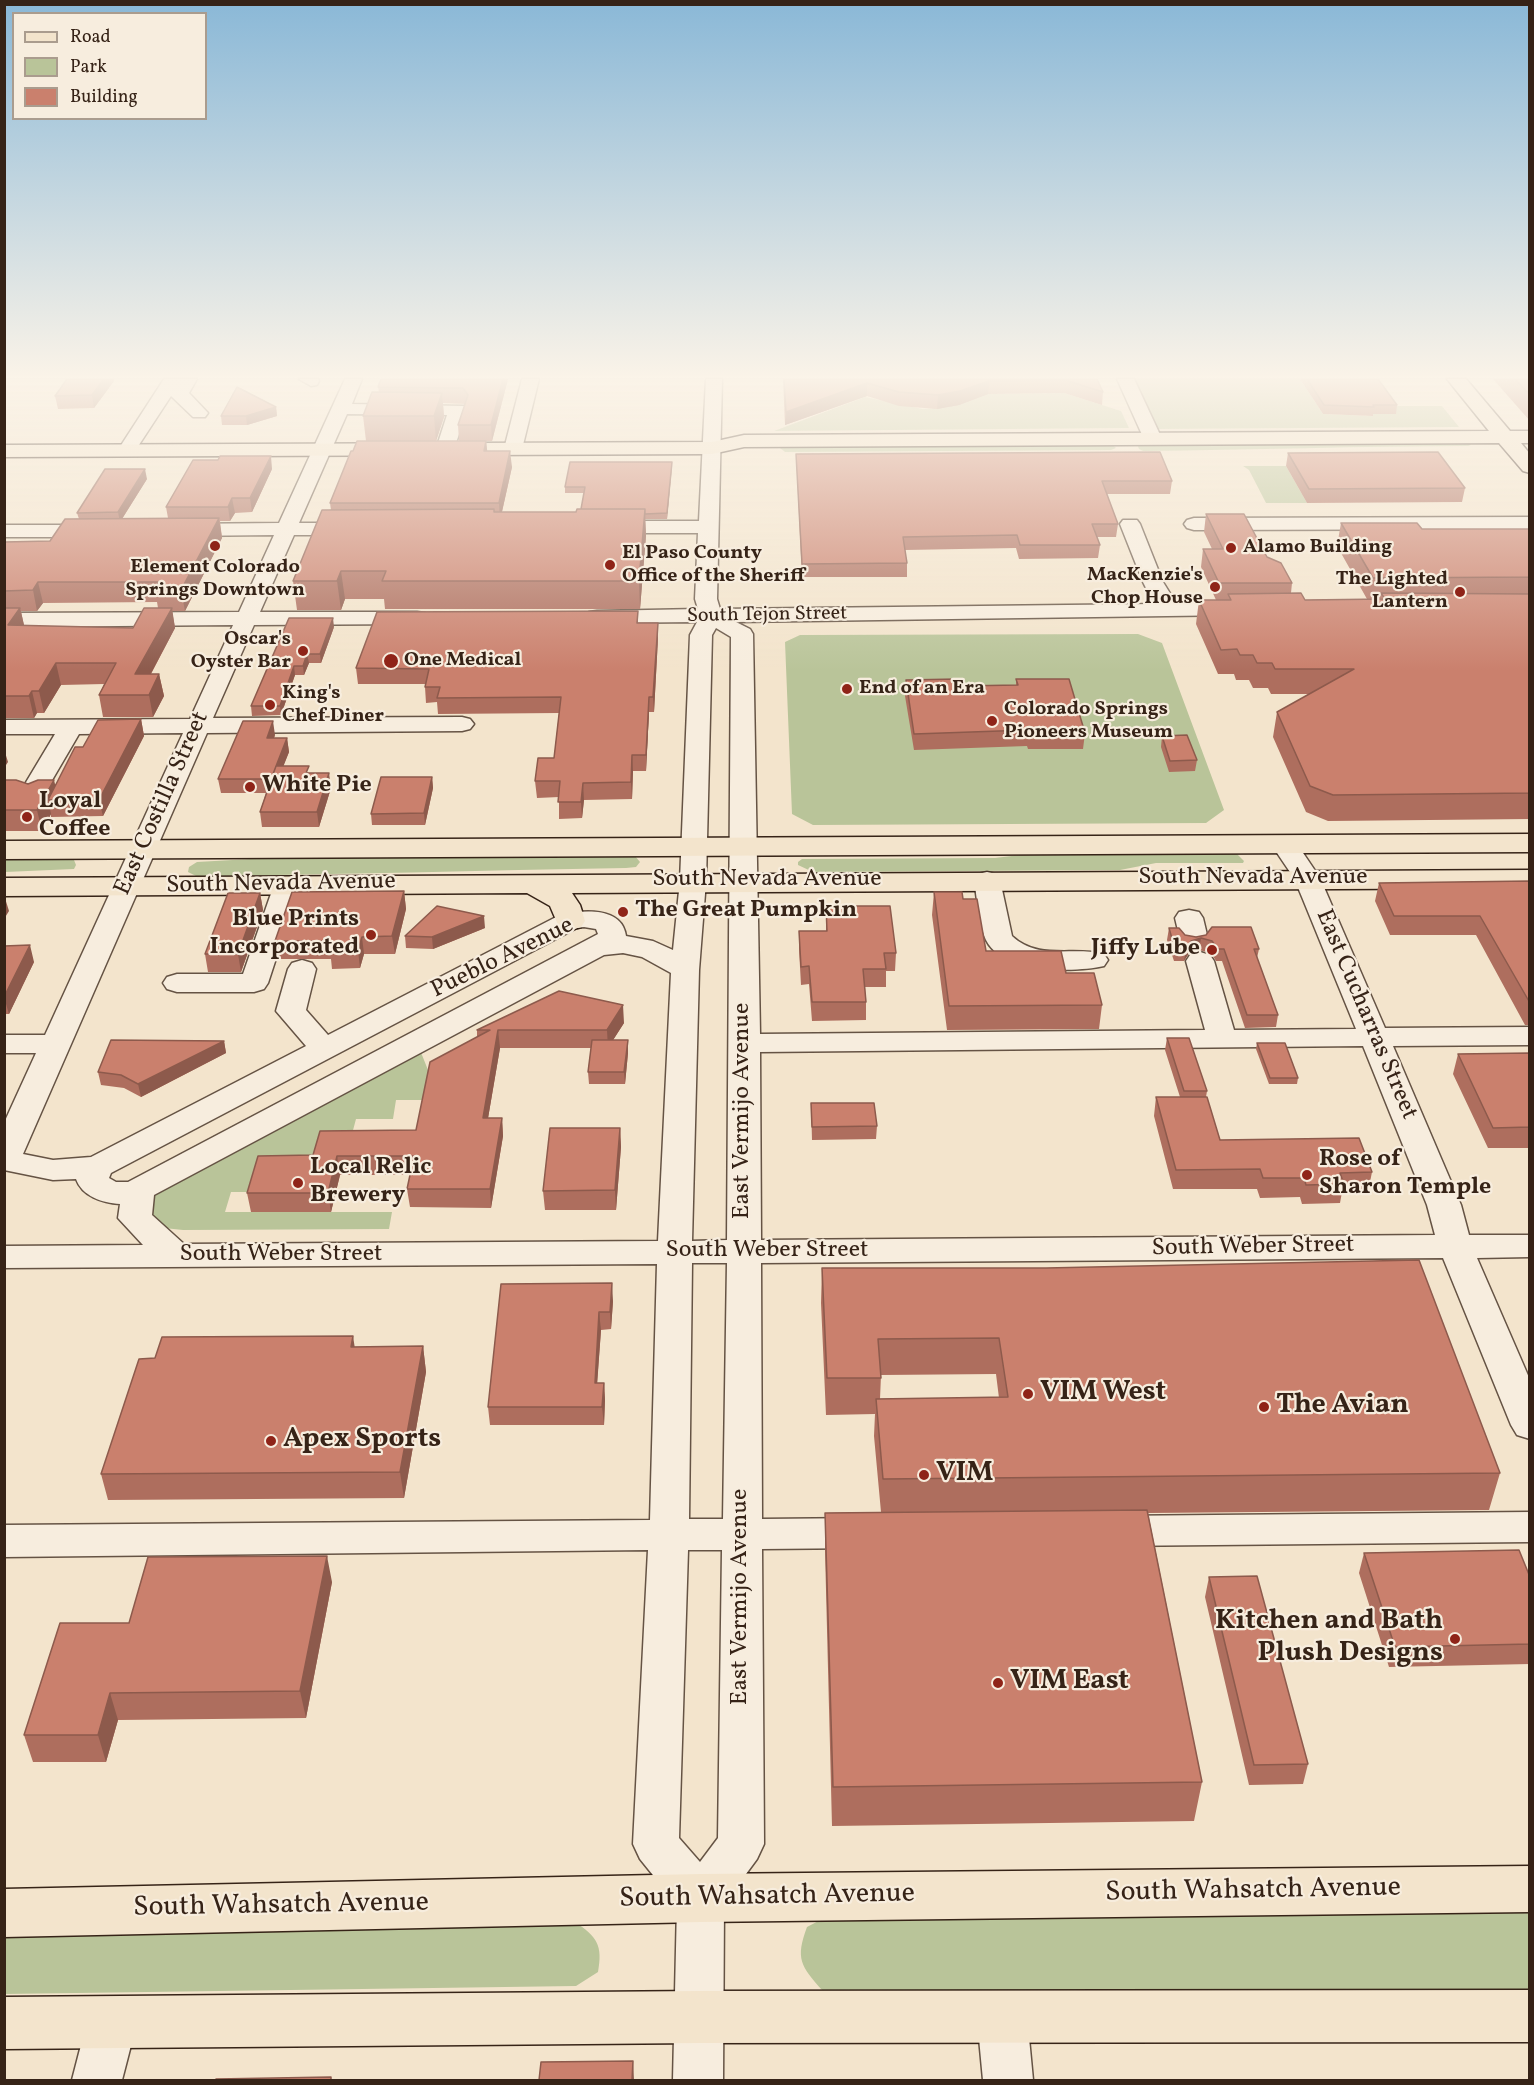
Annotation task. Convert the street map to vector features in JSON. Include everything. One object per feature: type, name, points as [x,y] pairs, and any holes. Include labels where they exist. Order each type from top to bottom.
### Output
[{"type":"main road","name":"South Nevada Avenue","points":[[4,850],[1530,843]]},
{"type":"main road","name":"South Nevada Avenue","points":[[4,887],[693,881],[1530,879]]},
{"type":"main road","points":[[526,882],[559,896],[568,908],[570,921]]},
{"type":"main road","name":"South Wahsatch Avenue","points":[[4,1913],[701,1898],[1530,1889]]},
{"type":"main road","points":[[4,2023],[700,2017],[1530,2016]]},
{"type":"street","name":"East Costilla Street","points":[[4,1160],[309,476]]},
{"type":"street","points":[[698,2080],[701,1898],[656,1844],[669,1535],[674,1253],[686,970],[693,881],[701,635],[711,617],[706,600],[710,476]]},
{"type":"street","points":[[1194,524],[1530,523]]},
{"type":"street","points":[[1130,524],[1153,582],[1168,609]]},
{"type":"street","points":[[580,528],[708,527]]},
{"type":"street","points":[[160,530],[375,529]]},
{"type":"street","points":[[4,531],[117,531]]},
{"type":"street","name":"South Tejon Street","points":[[581,617],[1260,609]]},
{"type":"street","name":"East Vermijo Avenue","points":[[701,1898],[741,1844],[745,1043],[742,634],[711,617]]},
{"type":"street","points":[[4,620],[440,618]]},
{"type":"street","points":[[4,727],[462,724]]},
{"type":"street","points":[[32,794],[71,727]]},
{"type":"street","name":"East Cucharras Street","points":[[1284,844],[1307,878],[1375,1036],[1444,1205],[1455,1247],[1530,1425]]},
{"type":"street","points":[[987,880],[998,933],[1005,947],[1016,953],[1045,960],[1094,960]]},
{"type":"street","points":[[177,983],[254,983],[287,885]]},
{"type":"street","name":"Pueblo Avenue","points":[[594,920],[604,922],[611,928],[612,937],[596,948],[138,1190],[112,1194],[99,1188],[92,1180],[98,1167],[570,921],[594,920]]},
{"type":"street","points":[[1194,940],[1222,1038]]},
{"type":"street","points":[[596,948],[620,943],[643,945],[686,970]]},
{"type":"street","points":[[302,969],[291,1011],[324,1049]]},
{"type":"street","points":[[745,1043],[1530,1036]]},
{"type":"street","points":[[4,1044],[56,1044]]},
{"type":"street","points":[[4,1160],[53,1170],[98,1167]]},
{"type":"street","points":[[138,1190],[135,1218],[176,1256]]},
{"type":"street","name":"South Weber Street","points":[[4,1257],[1530,1246]]},
{"type":"street","points":[[1073,1531],[1530,1527]]},
{"type":"street","points":[[4,1541],[898,1533]]},
{"type":"street","points":[[1002,2017],[1008,2080]]},
{"type":"street","points":[[97,2080],[112,2022]]},
{"type":"green space","points":[[1252,476],[1292,476],[1307,503],[1266,503]]},
{"type":"green space","points":[[1138,634],[1162,643],[1224,810],[1206,823],[813,825],[792,814],[785,642],[800,635]]},
{"type":"green space","points":[[1230,852],[1237,854],[1244,861],[1243,863],[1156,863],[1120,870],[813,872],[798,865],[802,859],[995,858],[1037,853]]},
{"type":"green space","points":[[340,854],[635,856],[640,862],[636,867],[626,868],[196,876],[188,872],[189,867],[197,862]]},
{"type":"green space","points":[[68,855],[74,860],[76,865],[74,869],[5,872],[4,856]]},
{"type":"green space","points":[[420,1050],[432,1080],[424,1100],[396,1100],[393,1119],[356,1119],[348,1149],[256,1192],[231,1192],[225,1212],[392,1212],[389,1229],[183,1230],[164,1228],[151,1218],[153,1194]]},
{"type":"green space","points":[[1529,1909],[1529,1989],[847,1994],[822,1990],[809,1975],[801,1955],[807,1927],[828,1916]]},
{"type":"green space","points":[[575,1922],[589,1932],[597,1942],[600,1955],[598,1972],[576,1986],[5,1994],[4,1929]]},
{"type":"building","points":[[100,476],[140,476],[118,512],[77,513]]},
{"type":"building","points":[[184,476],[261,476],[250,498],[232,498],[228,507],[166,507]]},
{"type":"building","points":[[341,476],[505,476],[499,503],[330,503]]},
{"type":"building","points":[[567,476],[671,476],[667,513],[645,514],[645,509],[581,509],[585,487],[565,487]]},
{"type":"building","points":[[797,476],[1170,476],[1172,481],[1102,481],[1118,524],[1092,524],[1100,545],[1020,545],[1017,535],[903,537],[907,563],[802,564]]},
{"type":"building","points":[[1302,476],[1456,476],[1465,488],[1309,489]]},
{"type":"building","points":[[494,509],[494,512],[576,512],[577,509],[645,509],[639,581],[382,581],[386,571],[341,571],[337,581],[293,581],[322,510]]},
{"type":"building","points":[[1206,514],[1244,514],[1267,557],[1281,563],[1292,583],[1219,583],[1203,549],[1223,549]]},
{"type":"building","points":[[219,518],[181,590],[154,590],[159,582],[38,582],[33,590],[4,591],[4,542],[50,541],[65,519]]},
{"type":"building","points":[[1341,523],[1417,523],[1422,529],[1530,529],[1530,577],[1373,578]]},
{"type":"building","points":[[1301,593],[1305,600],[1385,599],[1381,593],[1530,594],[1530,793],[1333,795],[1310,786],[1277,712],[1354,669],[1275,669],[1272,663],[1257,663],[1253,655],[1240,655],[1237,649],[1221,650],[1199,600],[1231,600],[1228,594]]},
{"type":"building","points":[[4,608],[20,608],[8,625],[133,628],[144,608],[172,608],[135,674],[159,674],[149,695],[99,695],[116,663],[56,663],[39,691],[32,691],[29,696],[4,696]]},
{"type":"building","points":[[638,611],[637,623],[658,623],[653,697],[649,697],[646,755],[632,755],[631,782],[583,783],[581,802],[558,802],[560,781],[535,781],[538,758],[554,758],[561,697],[437,698],[440,687],[425,687],[429,669],[356,668],[377,612]]},
{"type":"building","points":[[289,618],[333,618],[320,654],[307,654],[303,666],[294,666],[280,706],[251,706]]},
{"type":"building","name":"Colorado Springs Pioneers Museum","points":[[958,679],[960,686],[1018,685],[1016,679],[1069,679],[1085,733],[1029,733],[1028,730],[914,734],[906,680]]},
{"type":"building","points":[[141,719],[99,800],[48,800],[75,747],[83,747],[98,720]]},
{"type":"building","points":[[243,721],[273,721],[267,738],[287,738],[271,779],[218,779]]},
{"type":"building","points":[[1187,735],[1197,760],[1170,761],[1162,736]]},
{"type":"building","points":[[276,766],[309,766],[306,773],[329,773],[317,812],[260,812]]},
{"type":"building","points":[[381,777],[432,777],[424,813],[371,814]]},
{"type":"building","points":[[4,780],[16,780],[28,784],[38,780],[54,780],[37,810],[4,810]]},
{"type":"building","points":[[1530,881],[1530,1003],[1480,916],[1394,916],[1379,883]]},
{"type":"building","points":[[404,891],[392,936],[362,937],[358,950],[330,951],[332,941],[275,941],[292,892]]},
{"type":"building","points":[[934,892],[962,892],[963,899],[977,899],[986,951],[1061,951],[1066,973],[1094,973],[1102,1005],[949,1006]]},
{"type":"building","points":[[228,893],[260,893],[238,954],[205,954]]},
{"type":"building","points":[[437,906],[484,916],[432,937],[405,936]]},
{"type":"building","points":[[826,906],[890,906],[896,953],[884,953],[886,969],[863,969],[866,1002],[812,1002],[809,966],[801,967],[799,931],[827,931]]},
{"type":"building","points":[[1212,927],[1251,927],[1259,949],[1254,949],[1278,1015],[1247,1015],[1224,949],[1218,949],[1212,941],[1201,938],[1191,941],[1186,949],[1175,949],[1169,928],[1179,928],[1185,935],[1196,937],[1206,935]]},
{"type":"building","points":[[30,945],[4,997],[4,946]]},
{"type":"building","points":[[559,991],[623,1005],[607,1030],[498,1030],[483,1118],[502,1118],[490,1189],[407,1189],[414,1156],[337,1156],[328,1193],[247,1193],[258,1156],[313,1155],[320,1131],[416,1130],[430,1062],[490,1030],[477,1030]]},
{"type":"building","points":[[1167,1038],[1189,1038],[1207,1091],[1184,1091]]},
{"type":"building","points":[[111,1040],[224,1041],[138,1084],[121,1075],[98,1072]]},
{"type":"building","points":[[592,1040],[628,1040],[624,1072],[588,1072]]},
{"type":"building","points":[[1257,1043],[1285,1043],[1298,1078],[1270,1078]]},
{"type":"building","points":[[1530,1053],[1530,1127],[1493,1128],[1458,1054]]},
{"type":"building","points":[[1156,1097],[1207,1097],[1220,1140],[1359,1138],[1372,1172],[1340,1173],[1344,1184],[1306,1185],[1304,1178],[1263,1178],[1260,1169],[1176,1170]]},
{"type":"building","points":[[811,1103],[874,1103],[877,1126],[812,1127]]},
{"type":"building","points":[[550,1128],[620,1128],[615,1190],[543,1191]]},
{"type":"building","points":[[1419,1260],[1500,1473],[883,1479],[876,1399],[1008,1397],[999,1338],[878,1339],[881,1378],[827,1378],[822,1268],[1046,1268]]},
{"type":"building","points":[[612,1283],[610,1312],[599,1312],[595,1383],[604,1383],[602,1407],[488,1407],[501,1284]]},
{"type":"building","name":"Apex Sports","points":[[353,1336],[351,1347],[423,1346],[400,1472],[101,1474],[139,1359],[155,1358],[162,1337]]},
{"type":"building","name":"VIM East","points":[[1147,1510],[1202,1782],[833,1787],[825,1513]]},
{"type":"building","name":"Kitchen and Bath Plush Designs","points":[[1519,1550],[1530,1577],[1530,1644],[1395,1647],[1364,1553]]},
{"type":"building","points":[[327,1556],[300,1691],[110,1693],[98,1735],[24,1735],[60,1623],[129,1623],[148,1557]]},
{"type":"building","points":[[1257,1576],[1308,1764],[1254,1765],[1209,1577]]},
{"type":"building","points":[[633,2061],[632,2080],[539,2080],[541,2062]]},
{"type":"building","points":[[331,2077],[331,2080],[216,2080],[216,2079]]},
{"type":"place","name":"Element Colorado Springs Downtown","points":[[215,546]]},
{"type":"place","name":"Alamo Building","points":[[1231,548]]},
{"type":"place","name":"El Paso County Office of the Sheriff","points":[[610,565]]},
{"type":"place","name":"MacKenzie's Chop House","points":[[1215,587]]},
{"type":"place","name":"The Lighted Lantern","points":[[1460,592]]},
{"type":"place","name":"Oscar's Oyster Bar","points":[[303,651]]},
{"type":"place","name":"One Medical","points":[[391,661]]},
{"type":"place","name":"End of an Era","points":[[847,689]]},
{"type":"place","name":"King's Chef Diner","points":[[270,705]]},
{"type":"place","name":"Colorado Springs Pioneers Museum","points":[[992,721]]},
{"type":"place","name":"White Pie","points":[[250,787]]},
{"type":"place","name":"Loyal Coffee","points":[[27,817]]},
{"type":"place","name":"The Great Pumpkin","points":[[623,912]]},
{"type":"place","name":"Blue Prints Incorporated","points":[[371,935]]},
{"type":"place","name":"Jiffy Lube","points":[[1212,950]]},
{"type":"place","name":"Rose of Sharon Temple","points":[[1307,1175]]},
{"type":"place","name":"Local Relic Brewery","points":[[298,1183]]},
{"type":"place","name":"VIM West","points":[[1028,1394]]},
{"type":"place","name":"The Avian","points":[[1264,1407]]},
{"type":"place","name":"Apex Sports","points":[[271,1441]]},
{"type":"place","name":"VIM","points":[[924,1475]]},
{"type":"place","name":"Kitchen and Bath Plush Designs","points":[[1455,1639]]},
{"type":"place","name":"VIM East","points":[[998,1683]]}]
